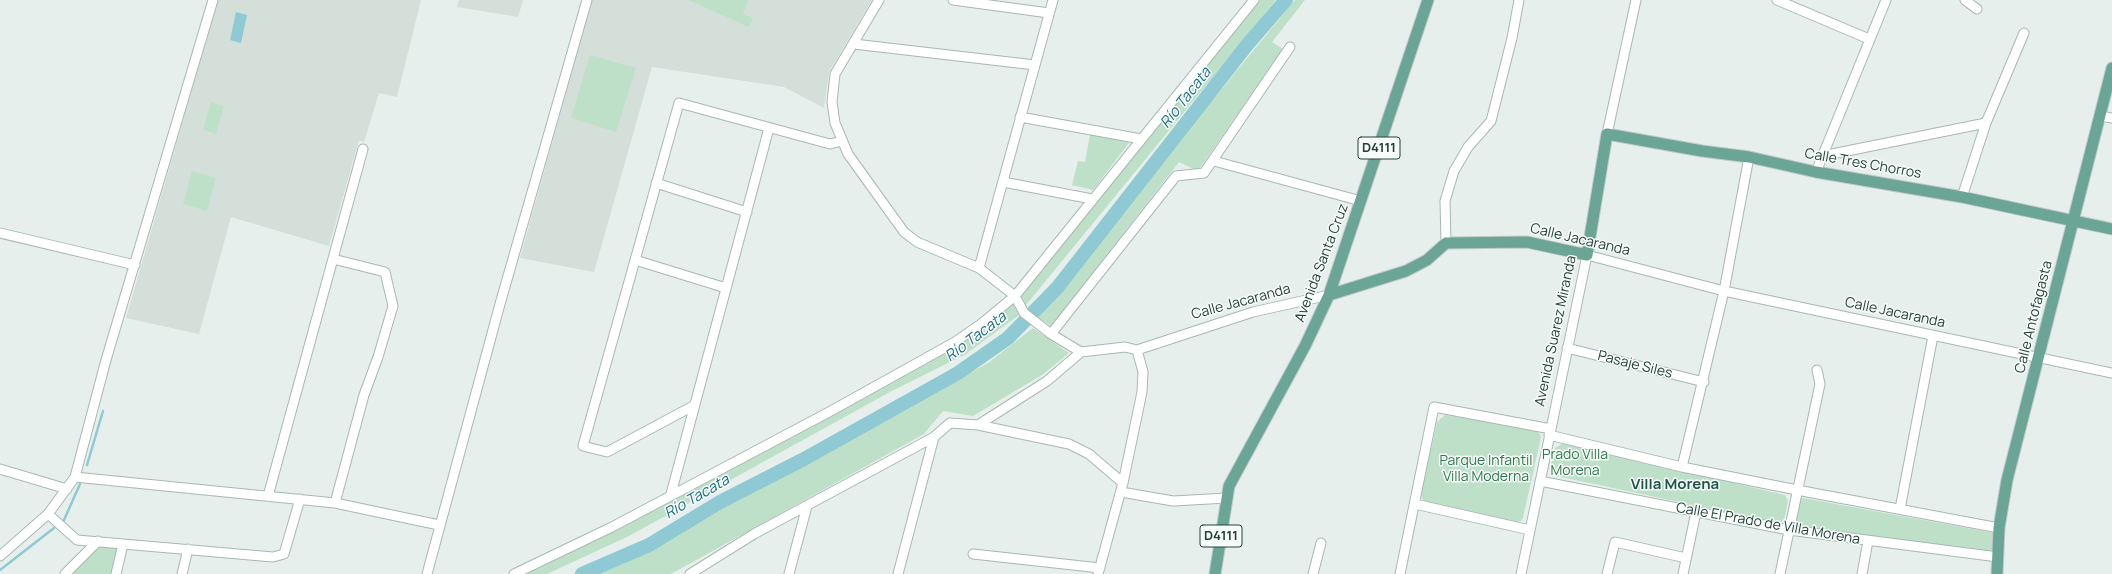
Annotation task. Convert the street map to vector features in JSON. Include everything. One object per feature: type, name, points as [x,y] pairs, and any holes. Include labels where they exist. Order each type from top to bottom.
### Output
[{"type":"main road","name":"Avenida Santa Cruz","points":[[1215,574],[1229,486],[1305,346],[1329,295],[1362,201],[1428,0]]},
{"type":"main road","name":"Calle Antofagasta","points":[[1997,574],[1999,528],[2007,480],[2074,221],[2106,117],[2112,68]]},
{"type":"main road","name":"Calle Tres Chorros","points":[[1607,134],[1702,151],[1750,157],[1816,172],[1962,197],[2112,229]]},
{"type":"main road","name":"Avenida Suarez Miranda","points":[[1587,255],[1607,134]]},
{"type":"main road","name":"Calle Jacaranda","points":[[1329,295],[1406,271],[1427,260],[1446,244],[1527,242],[1587,255]]},
{"type":"street","points":[[0,556],[48,514],[75,477],[106,360],[213,0]]},
{"type":"street","points":[[427,574],[439,525],[547,136],[587,0]]},
{"type":"street","points":[[879,0],[835,74],[832,102],[835,123],[848,154],[904,232],[917,242],[979,268],[1015,296],[1024,314],[1051,334],[1081,352],[1047,381],[978,425]]},
{"type":"street","points":[[954,0],[1049,13]]},
{"type":"street","points":[[979,268],[1053,0]]},
{"type":"street","points":[[514,574],[612,527],[671,494],[829,412],[955,342],[1015,296],[1254,0]]},
{"type":"street","points":[[1446,244],[1445,201],[1454,171],[1468,147],[1490,121],[1510,45],[1519,0]]},
{"type":"street","name":"Avenida Suarez Miranda","points":[[1607,134],[1636,0]]},
{"type":"street","points":[[1777,0],[1869,39]]},
{"type":"street","points":[[1816,172],[1886,0]]},
{"type":"street","points":[[1965,0],[1977,9]]},
{"type":"street","points":[[1962,197],[1986,123],[2024,33]]},
{"type":"street","points":[[854,44],[1035,65]]},
{"type":"street","points":[[1051,334],[1176,176],[1204,173],[1214,161],[1290,47]]},
{"type":"street","points":[[695,405],[607,452],[584,446],[679,103],[830,144],[842,141]]},
{"type":"street","points":[[1020,117],[1142,139]]},
{"type":"street","points":[[1822,156],[1986,123]]},
{"type":"street","points":[[671,494],[769,128]]},
{"type":"street","points":[[268,496],[362,149]]},
{"type":"street","points":[[1682,467],[1704,382],[1724,291],[1750,157]]},
{"type":"street","points":[[1214,161],[1362,201]]},
{"type":"street","points":[[1003,182],[1092,199]]},
{"type":"street","points":[[656,183],[747,212]]},
{"type":"street","points":[[0,234],[135,265]]},
{"type":"street","name":"Avenida Suarez Miranda","points":[[1521,574],[1587,255]]},
{"type":"street","name":"Calle Jacaranda","points":[[1587,255],[1724,291],[2112,373]]},
{"type":"street","points":[[333,259],[385,272],[393,306],[378,356],[364,395],[335,503]]},
{"type":"street","points":[[635,260],[726,288]]},
{"type":"street","name":"Calle Jacaranda","points":[[1081,352],[1126,346],[1137,350],[1253,312],[1329,295]]},
{"type":"street","points":[[1900,509],[1933,336]]},
{"type":"street","name":"Pasaje Siles","points":[[1567,348],[1704,382]]},
{"type":"street","points":[[973,554],[1099,571],[1121,492],[1142,392],[1143,372],[1137,350]]},
{"type":"street","points":[[1780,574],[1820,384],[1818,370]]},
{"type":"street","points":[[1400,574],[1434,407],[1550,432],[1682,467],[1999,528]]},
{"type":"street","points":[[690,574],[754,534],[934,437],[950,423],[978,425],[1069,444],[1089,454],[1123,483]]},
{"type":"street","points":[[898,574],[934,437]]},
{"type":"street","points":[[0,469],[67,488]]},
{"type":"street","points":[[75,477],[335,503],[439,525]]},
{"type":"street","name":"Calle El Prado de Villa Morena","points":[[1540,481],[1789,530],[1998,557]]},
{"type":"street","points":[[1121,492],[1172,502],[1227,498]]},
{"type":"street","points":[[48,514],[77,540],[273,557],[284,554],[300,499]]},
{"type":"street","points":[[1415,504],[1530,530]]},
{"type":"street","points":[[789,574],[807,506]]},
{"type":"street","points":[[1683,574],[1696,512]]},
{"type":"street","points":[[65,574],[98,541]]},
{"type":"street","points":[[1862,574],[1868,541]]},
{"type":"street","points":[[1607,574],[1615,542],[1686,558]]},
{"type":"street","points":[[1313,574],[1321,543]]},
{"type":"street","points":[[116,574],[123,544]]},
{"type":"street","points":[[182,574],[188,550]]},
{"type":"shaded area","points":[[218,0],[421,0],[397,97],[379,93],[364,142],[359,140],[329,246],[231,217],[199,334],[126,318]]},
{"type":"shaded area","points":[[459,0],[523,0],[518,17],[457,7]]},
{"type":"shaded area","points":[[592,0],[872,0],[829,72],[824,108],[784,87],[652,67],[594,272],[520,258]]},
{"type":"green space","points":[[688,0],[748,0],[743,14],[753,18],[749,27]]},
{"type":"green space","points":[[1260,0],[1276,0],[1026,305],[1020,294]]},
{"type":"green space","points":[[1295,0],[1305,0],[1272,42],[1283,49],[1198,171],[1179,162],[1051,326],[1036,316],[1087,258],[1170,152]]},
{"type":"green space","points":[[590,55],[636,68],[616,132],[571,118]]},
{"type":"green space","points":[[211,102],[224,106],[216,134],[203,130]]},
{"type":"green space","points":[[1091,129],[1132,139],[1093,190],[1072,185],[1078,161],[1085,162]]},
{"type":"green space","points":[[192,171],[216,178],[207,211],[183,204]]},
{"type":"green space","points":[[1012,302],[1019,315],[966,354],[890,392],[629,536],[547,574],[520,574],[954,347]]},
{"type":"green space","points":[[1033,328],[1069,353],[1042,375],[973,416],[943,411],[924,434],[671,574],[596,574],[988,363]]},
{"type":"green space","name":"Parque Infantil Villa Moderna","points":[[1445,415],[1535,430],[1539,433],[1541,437],[1523,518],[1521,521],[1515,522],[1426,503],[1422,498],[1421,494],[1437,422]]},
{"type":"green space","name":"Prado Villa Morena","points":[[1564,443],[1785,495],[1788,501],[1784,520],[1779,523],[1556,476],[1550,469],[1555,448]]},
{"type":"green space","points":[[1803,498],[1994,533],[1992,552],[1798,526],[1794,522],[1800,499]]},
{"type":"green space","points":[[98,545],[119,546],[112,574],[73,574]]},
{"type":"water","points":[[236,12],[247,15],[241,43],[230,40]]},
{"type":"waterway","name":"Río Tacata","points":[[582,574],[649,545],[720,502],[804,459],[958,373],[1008,338],[1057,288],[1247,45],[1286,0]]},
{"type":"waterway","points":[[87,465],[103,411]]},
{"type":"waterway","points":[[64,520],[80,484]]},
{"type":"waterway","points":[[0,570],[54,528]]},
{"type":"district","name":"Villa Morena","points":[[1675,485]]}]
